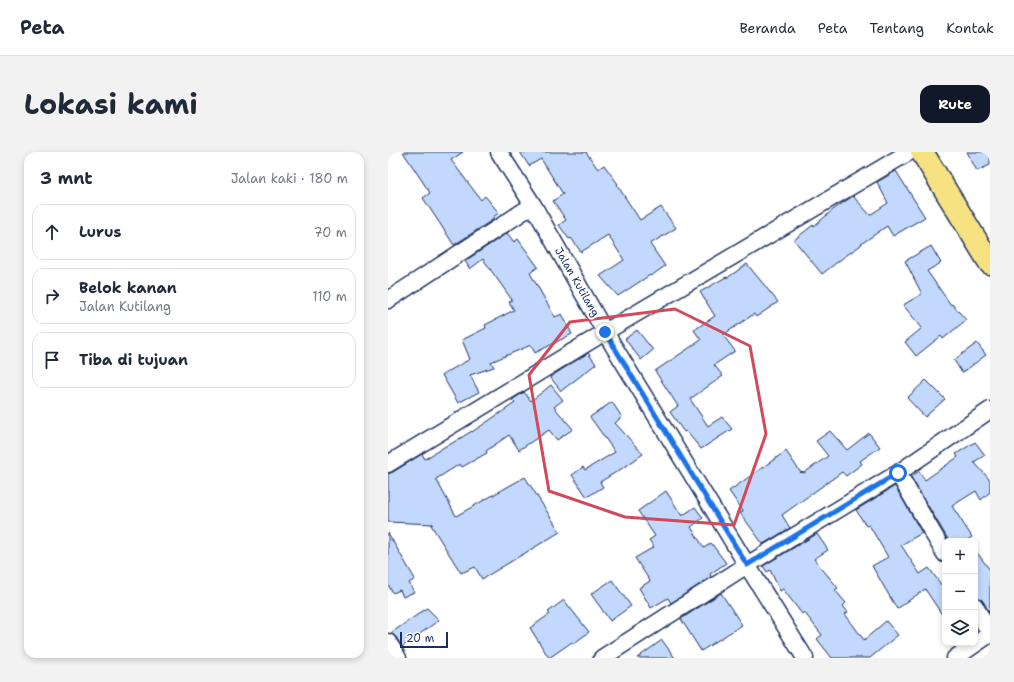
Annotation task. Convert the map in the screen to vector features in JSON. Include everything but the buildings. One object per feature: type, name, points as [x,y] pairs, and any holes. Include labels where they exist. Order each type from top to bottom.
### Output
[{"type":"main road","points":[[922,152],[990,263]]},
{"type":"street","name":"Jalan Kutilang","points":[[498,152],[533,205],[605,332],[805,658]]},
{"type":"street","points":[[388,464],[605,332],[909,152]]},
{"type":"street","points":[[388,300],[533,205]]},
{"type":"street","points":[[602,658],[747,565],[898,473],[990,410]]},
{"type":"street","points":[[898,473],[942,549]]},
{"type":"street","points":[[955,658],[990,634],[977,610]]},
{"type":"street","points":[[388,642],[398,658]]},
{"type":"highlighted area","points":[[675,309],[750,346],[766,434],[734,525],[625,517],[549,491],[529,375],[570,322]]},
{"type":"route","points":[[605,332],[747,565],[898,473]]}]
